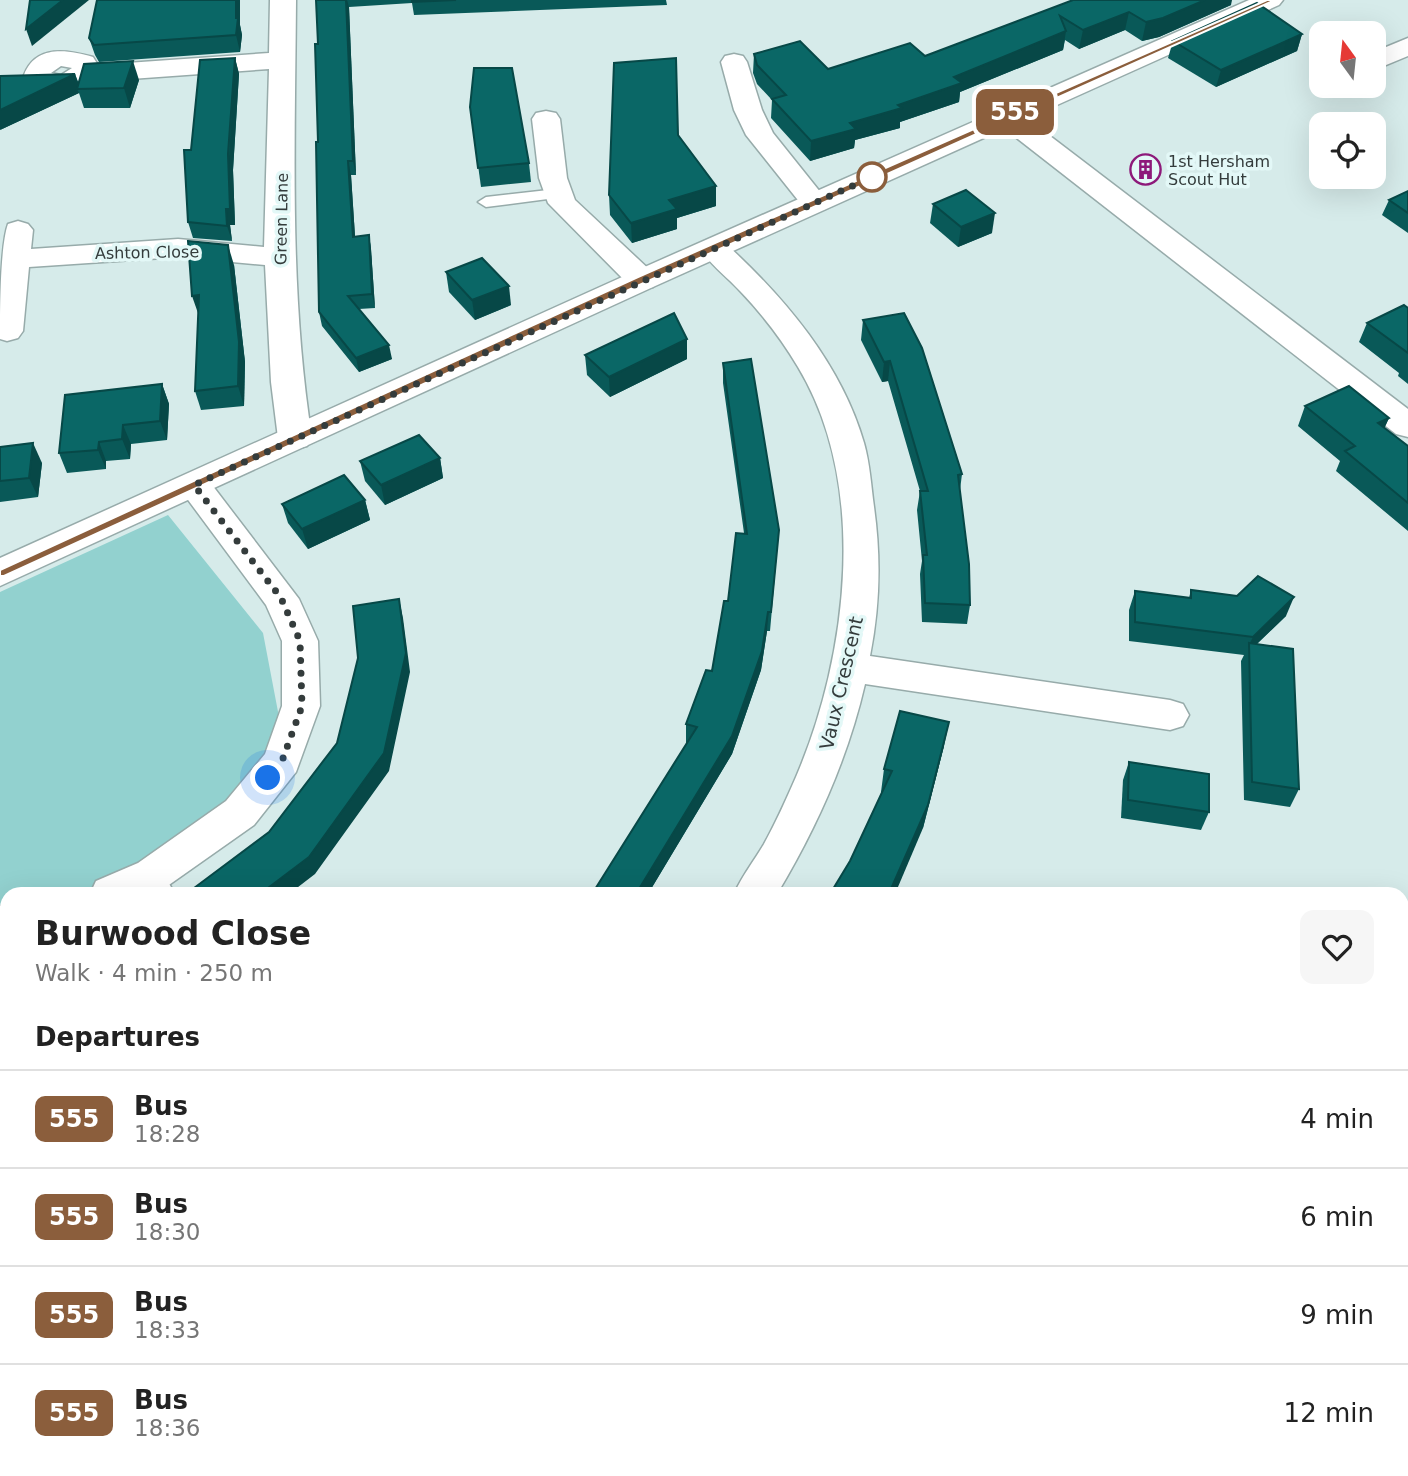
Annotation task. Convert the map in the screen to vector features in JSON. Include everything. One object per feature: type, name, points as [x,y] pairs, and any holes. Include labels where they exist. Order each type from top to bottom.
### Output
[{"type":"street","name":"Green Lane","points":[[283,0],[279,257],[287,382],[295,438]]},
{"type":"street","points":[[0,573],[642,280],[1270,0]]},
{"type":"street","points":[[1386,56],[1408,46]]},
{"type":"street","points":[[83,74],[283,60]]},
{"type":"street","points":[[734,62],[748,110],[760,135],[815,202]]},
{"type":"street","points":[[1006,116],[1408,426]]},
{"type":"street","points":[[546,119],[557,194],[562,203],[642,280]]},
{"type":"street","name":"Ashton Close","points":[[7,331],[17,245],[178,248],[279,257]]},
{"type":"street","name":"Vaux Crescent","points":[[715,249],[745,276],[798,343],[828,393],[848,442],[862,552],[859,608],[849,667],[826,754],[775,864],[760,887]]},
{"type":"street","points":[[158,885],[240,813],[282,761],[302,706],[300,641],[281,598],[194,485]]},
{"type":"street","points":[[849,667],[1170,715]]},
{"type":"lane","points":[[486,202],[557,194]]},
{"type":"shaded area","points":[[168,515],[263,633],[279,717],[249,790],[129,876],[92,887],[0,887],[0,592]]},
{"type":"building","points":[[30,0],[63,0],[26,29]]},
{"type":"building","points":[[97,0],[236,0],[236,35],[94,45],[89,38]]},
{"type":"building","points":[[316,0],[346,0],[353,161],[348,161],[353,237],[369,235],[372,294],[348,296],[389,345],[356,358],[319,312]]},
{"type":"building","points":[[412,0],[456,0],[412,2]]},
{"type":"building","points":[[1073,0],[1205,0],[1163,18],[1146,22],[1129,12],[1083,30],[1060,16],[1066,31],[954,77],[962,83],[898,105],[902,108],[850,123],[856,129],[811,141],[772,99],[786,95],[757,65],[754,54],[800,41],[828,69],[910,43],[925,56]]},
{"type":"building","points":[[1257,3],[1302,34],[1221,70],[1173,41]]},
{"type":"building","points":[[235,58],[228,154],[230,209],[226,209],[227,226],[188,222],[184,150],[191,150],[200,60]]},
{"type":"building","points":[[676,58],[678,135],[716,186],[669,200],[677,209],[631,223],[609,195],[614,63]]},
{"type":"building","points":[[133,61],[124,88],[77,89],[84,64]]},
{"type":"building","points":[[474,68],[512,68],[529,163],[478,168],[470,107]]},
{"type":"building","points":[[75,74],[0,110],[0,76]]},
{"type":"building","points":[[966,190],[995,213],[961,227],[933,204]]},
{"type":"building","points":[[1408,191],[1408,213],[1389,200]]},
{"type":"building","points":[[188,241],[228,245],[239,342],[238,386],[195,391],[199,295],[192,296]]},
{"type":"building","points":[[482,258],[509,286],[472,300],[446,272]]},
{"type":"building","points":[[1404,305],[1408,308],[1408,353],[1367,323]]},
{"type":"building","points":[[674,313],[687,339],[609,377],[585,355]]},
{"type":"building","points":[[904,313],[922,348],[962,474],[958,475],[969,564],[970,605],[925,603],[923,555],[927,555],[920,491],[928,491],[890,361],[884,362],[863,320]]},
{"type":"building","points":[[751,359],[779,530],[771,612],[768,612],[762,651],[732,736],[640,887],[596,887],[697,727],[686,724],[706,670],[712,671],[724,601],[728,601],[736,533],[747,534],[723,363]]},
{"type":"building","points":[[162,384],[160,421],[123,425],[122,439],[99,442],[98,450],[59,453],[65,395]]},
{"type":"building","points":[[1349,386],[1389,418],[1378,423],[1408,446],[1408,503],[1345,451],[1355,446],[1305,406]]},
{"type":"building","points":[[419,435],[440,458],[381,485],[360,461]]},
{"type":"building","points":[[33,443],[29,478],[0,481],[0,447]]},
{"type":"building","points":[[344,475],[365,500],[302,529],[282,504]]},
{"type":"building","points":[[1258,576],[1294,597],[1253,637],[1135,622],[1135,591],[1191,598],[1191,590],[1237,596]]},
{"type":"building","points":[[399,599],[406,653],[384,753],[309,857],[269,887],[195,887],[269,832],[337,743],[358,658],[353,606]]},
{"type":"building","points":[[1249,643],[1293,649],[1299,789],[1252,782]]},
{"type":"building","points":[[900,711],[949,722],[928,805],[892,887],[834,887],[850,861],[892,771],[884,769]]},
{"type":"building","points":[[1129,762],[1209,774],[1209,812],[1128,800]]},
{"type":"bus line","name":"555","points":[[0,573],[642,280],[1270,0]]},
{"type":"place","name":"1st Hersham Scout Hut","points":[[1145,170]]},
{"type":"route","points":[[268,778],[282,761],[302,706],[300,641],[281,598],[194,485],[872,177]]}]
